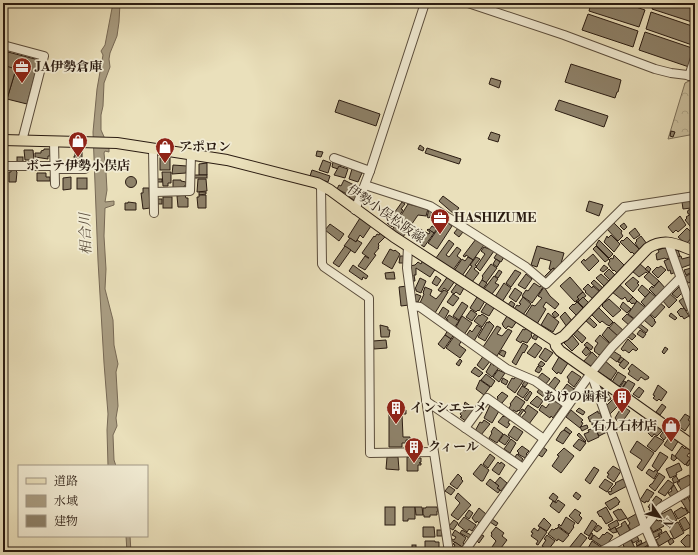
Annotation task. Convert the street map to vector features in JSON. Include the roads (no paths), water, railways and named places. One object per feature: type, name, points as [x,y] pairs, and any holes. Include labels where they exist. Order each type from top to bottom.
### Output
[{"type":"main road","name":"伊勢小俣松阪線","points":[[3,140],[117,143],[234,162],[321,185],[408,246],[555,341],[556,346],[560,351],[695,448]]},
{"type":"main road","points":[[555,341],[564,336],[648,248],[655,244],[668,242],[695,251]]},
{"type":"street","points":[[355,210],[370,171],[425,3]]},
{"type":"street","points":[[468,3],[564,35],[655,69],[671,73],[692,76],[695,58]]},
{"type":"street","points":[[3,45],[44,56],[22,141]]},
{"type":"street","points":[[54,142],[55,184]]},
{"type":"street","points":[[153,149],[154,212]]},
{"type":"street","points":[[154,192],[190,192],[191,155]]},
{"type":"street","points":[[334,158],[370,171]]},
{"type":"street","points":[[3,166],[51,166],[57,169],[85,169]]},
{"type":"street","points":[[321,185],[322,264],[324,267],[369,298],[370,453],[433,452]]},
{"type":"street","points":[[365,185],[430,206],[526,267],[546,284],[624,207],[695,196]]},
{"type":"street","points":[[668,242],[695,318]]},
{"type":"street","points":[[408,246],[407,268],[412,306],[449,552]]},
{"type":"street","points":[[464,552],[591,373],[612,348],[680,278]]},
{"type":"street","points":[[412,306],[420,307],[507,369],[535,381],[568,405]]},
{"type":"street","points":[[591,373],[645,527],[656,552]]},
{"type":"street","points":[[465,428],[487,398],[544,439]]},
{"type":"street","points":[[426,401],[523,468]]},
{"type":"street","points":[[600,552],[645,527],[660,508],[695,487]]},
{"type":"water","points":[[113,3],[120,3],[117,36],[110,53],[110,67],[104,83],[101,115],[101,130],[109,148],[109,152],[105,151],[104,153],[107,190],[105,202],[114,201],[114,205],[105,208],[104,236],[106,269],[105,289],[113,320],[114,345],[118,364],[116,372],[118,406],[116,418],[117,426],[113,435],[114,460],[116,465],[108,465],[108,414],[98,261],[93,132],[97,89],[103,55],[101,51],[105,45]]},
{"type":"water","points":[[126,537],[130,537],[131,552],[127,552]]},
{"type":"place","name":"JA伊勢倉庫","points":[[22,84]]},
{"type":"place","name":"ボーテ伊勢小俣店","points":[[78,158]]},
{"type":"place","name":"アポロン","points":[[165,164]]},
{"type":"place","name":"HASHIZUME","points":[[440,235]]},
{"type":"place","name":"あけの歯科","points":[[622,414]]},
{"type":"place","name":"インシエーメ","points":[[396,425]]},
{"type":"place","name":"石九石材店","points":[[671,443]]},
{"type":"place","name":"クィール","points":[[414,464]]},
{"type":"water label","name":"相合川","points":[[86,234]]}]
